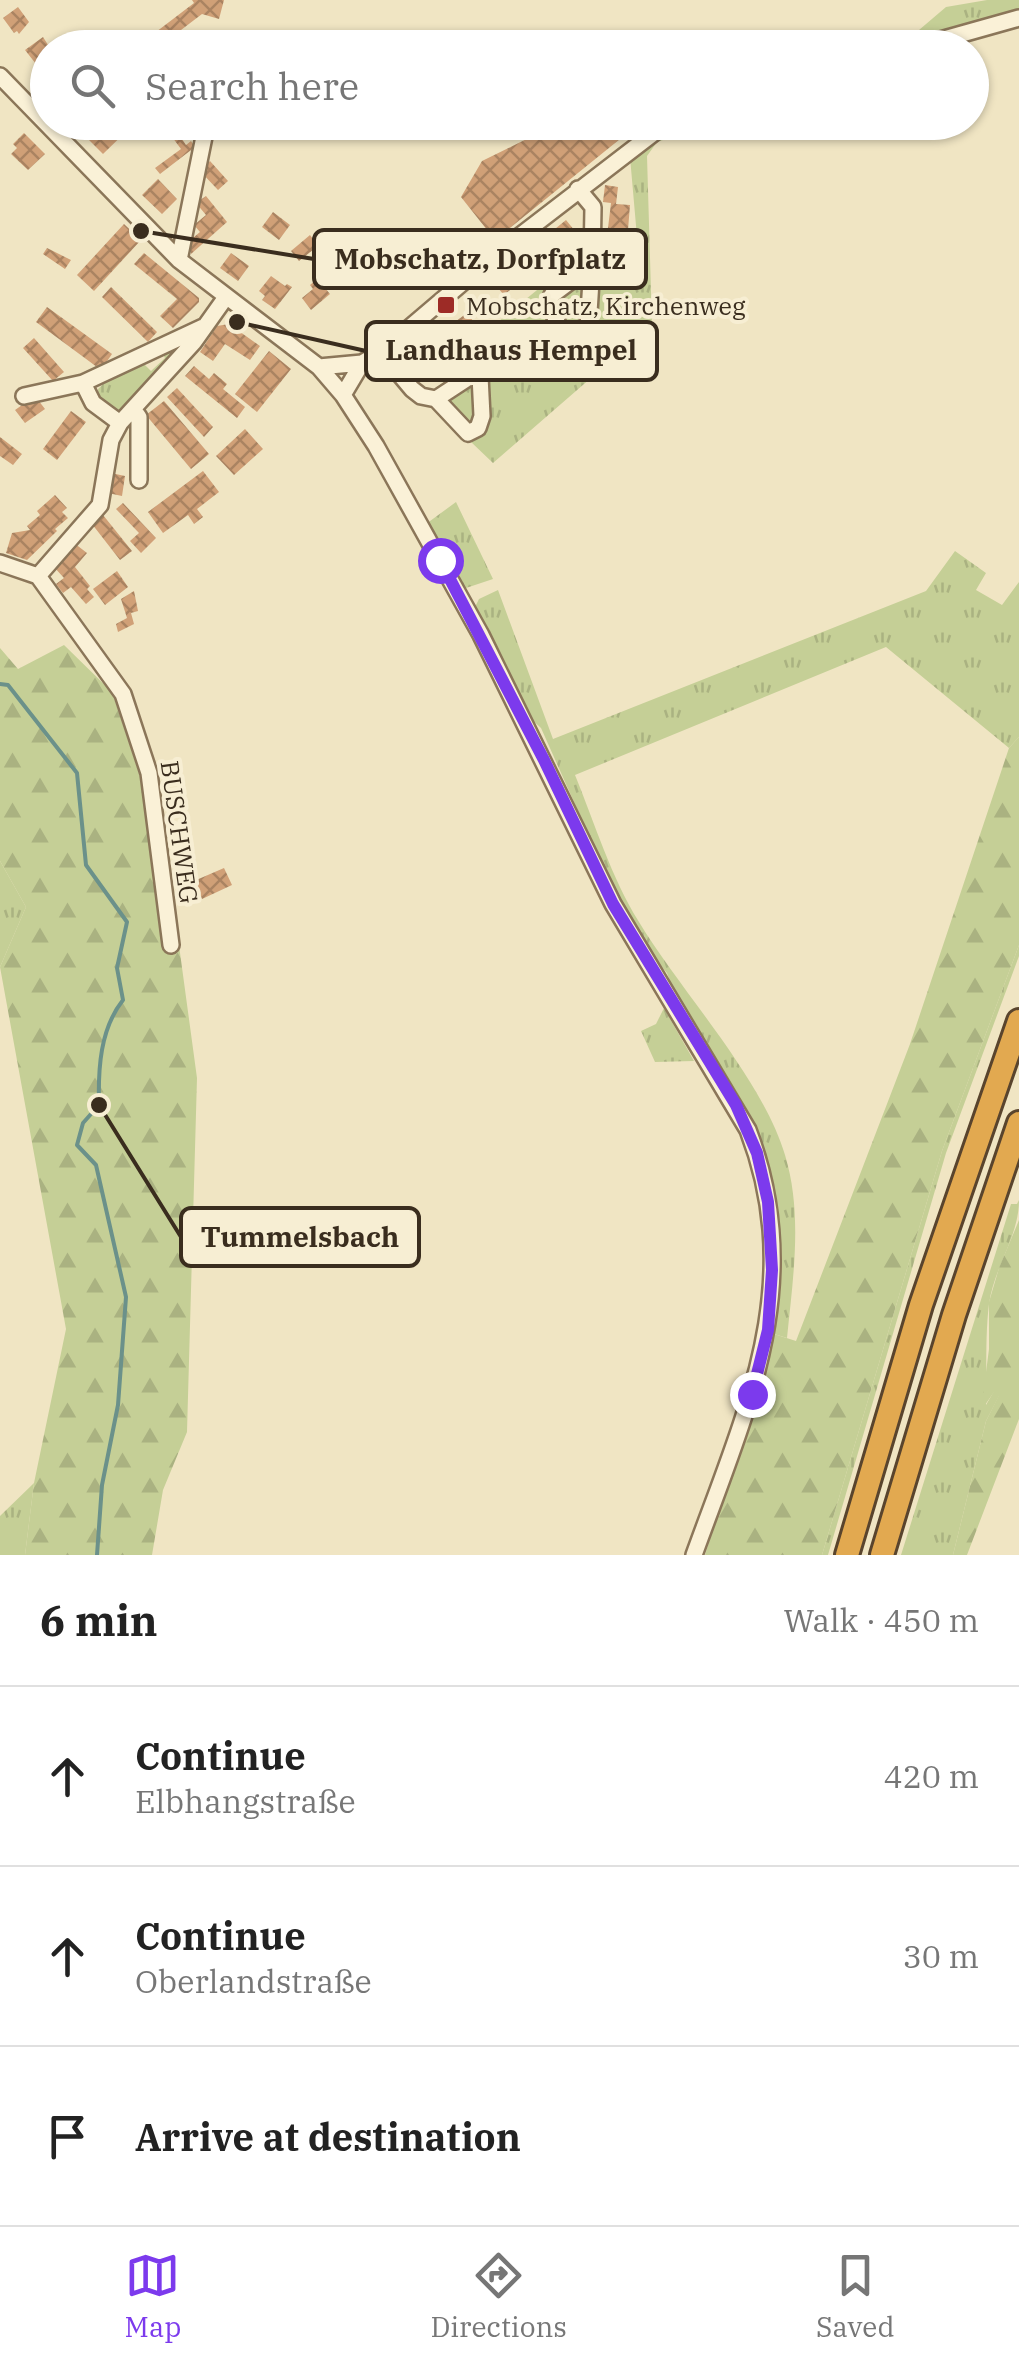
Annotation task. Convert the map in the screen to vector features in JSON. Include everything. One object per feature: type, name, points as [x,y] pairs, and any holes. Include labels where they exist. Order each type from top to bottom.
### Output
[{"type":"highway","points":[[847,1555],[922,1304],[1019,1022]]},
{"type":"highway","points":[[882,1555],[954,1315],[1019,1122]]},
{"type":"street","points":[[976,30],[1019,18]]},
{"type":"street","points":[[0,76],[30,102]]},
{"type":"street","points":[[72,140],[179,260],[319,367],[343,395],[376,446],[481,635],[613,904],[748,1130],[763,1168],[768,1202],[772,1270],[768,1330],[752,1394],[694,1555]]},
{"type":"street","points":[[179,260],[203,140]]},
{"type":"street","points":[[319,367],[362,362],[381,352],[644,140]]},
{"type":"street","points":[[578,190],[593,207],[592,265]]},
{"type":"street","points":[[0,563],[38,576],[100,505],[112,440],[120,423],[194,342],[226,296]]},
{"type":"street","points":[[24,396],[83,383],[203,327]]},
{"type":"street","points":[[381,352],[412,390],[436,399]]},
{"type":"street","points":[[343,395],[362,362]]},
{"type":"street","points":[[83,383],[93,403],[120,423]]},
{"type":"street","points":[[134,410],[139,417],[139,480]]},
{"type":"street","name":"BUSCHWEG","points":[[38,576],[124,694],[150,773],[170,945]]},
{"type":"green space","points":[[987,0],[1019,0],[1019,11],[949,30],[919,30],[946,7]]},
{"type":"green space","points":[[651,140],[663,140],[647,156],[652,325],[493,463],[424,397],[486,350],[488,330],[602,237],[637,237],[630,157]]},
{"type":"green space","points":[[188,338],[123,410],[112,411],[99,402],[98,389],[112,376],[149,359],[144,364],[151,371],[165,358],[160,350]]},
{"type":"green space","points":[[456,502],[493,579],[463,589],[426,524]]},
{"type":"green space","points":[[955,551],[986,573],[976,590],[1002,605],[1019,582],[1019,737],[1009,748],[886,647],[575,775],[629,905],[759,1096],[785,1155],[795,1223],[787,1338],[774,1334],[774,1196],[767,1162],[742,1102],[676,998],[667,973],[647,950],[615,894],[541,728],[528,716],[473,611],[479,599],[498,590],[553,739],[926,591]]},
{"type":"green space","points":[[64,645],[112,692],[167,857],[197,1078],[187,1432],[163,1490],[152,1555],[25,1555],[34,1483],[66,1329],[0,967],[26,907],[0,861],[0,648],[18,669]]},
{"type":"green space","points":[[1019,737],[1019,945],[942,1151],[822,1555],[705,1555],[710,1539],[704,1537],[759,1393],[774,1334],[796,1341],[910,1044],[1009,748]]},
{"type":"green space","points":[[0,861],[26,907],[0,967]]},
{"type":"green space","points":[[1019,945],[1019,956],[946,1153],[828,1555],[822,1555],[942,1151]]},
{"type":"green space","points":[[664,1008],[694,1061],[655,1062],[641,1031],[656,1024]]},
{"type":"green space","points":[[1019,1200],[1015,1227],[992,1290],[988,1316],[986,1405],[994,1391],[1000,1394],[986,1421],[953,1555],[901,1555],[1011,1204]]},
{"type":"green space","points":[[1019,1220],[1019,1419],[967,1555],[953,1555],[986,1421],[999,1395],[994,1392],[985,1405],[982,1403],[989,1349],[989,1302]]},
{"type":"green space","points":[[34,1483],[25,1555],[0,1555],[0,1516]]},
{"type":"building","points":[[192,0],[224,0],[219,19],[202,14],[181,30],[159,30],[194,3]]},
{"type":"building","points":[[18,7],[29,22],[19,34],[3,18]]},
{"type":"building","points":[[24,133],[45,154],[28,170],[11,154],[17,148],[13,144]]},
{"type":"building","points":[[89,140],[117,140],[103,154]]},
{"type":"building","points":[[174,140],[183,140],[186,145],[191,141],[195,147],[160,174],[155,168],[181,149]]},
{"type":"building","points":[[525,140],[619,140],[495,240],[461,197],[482,161]]},
{"type":"building","points":[[210,161],[228,181],[218,190],[200,171]]},
{"type":"building","points":[[158,179],[177,199],[162,214],[142,195]]},
{"type":"building","points":[[605,185],[618,187],[616,204],[630,205],[628,230],[608,228],[611,203],[603,202]]},
{"type":"building","points":[[206,196],[227,222],[191,254],[188,242],[200,232],[194,225],[206,215],[196,203]]},
{"type":"building","points":[[273,212],[290,225],[279,240],[262,227]]},
{"type":"building","points":[[566,220],[579,236],[563,249],[550,233]]},
{"type":"building","points":[[124,224],[141,240],[94,291],[77,275]]},
{"type":"building","points":[[310,235],[318,246],[299,261],[291,251]]},
{"type":"building","points":[[47,248],[71,260],[65,269],[43,254]]},
{"type":"building","points":[[144,253],[199,298],[173,328],[160,316],[177,299],[134,264]]},
{"type":"building","points":[[231,253],[249,266],[238,281],[220,268]]},
{"type":"building","points":[[509,264],[523,279],[504,295],[491,280]]},
{"type":"building","points":[[331,267],[335,271],[321,283],[330,294],[311,310],[302,298],[313,289],[310,285]]},
{"type":"building","points":[[271,276],[292,287],[275,309],[262,300],[265,296],[259,291]]},
{"type":"building","points":[[111,287],[157,332],[148,342],[102,297]]},
{"type":"building","points":[[47,307],[112,354],[101,370],[36,322]]},
{"type":"building","points":[[467,313],[480,330],[457,347],[444,330]]},
{"type":"building","points":[[229,324],[260,346],[250,360],[225,344],[213,361],[200,352],[217,326]]},
{"type":"building","points":[[34,338],[64,372],[53,381],[23,348]]},
{"type":"building","points":[[269,351],[291,369],[257,412],[235,394]]},
{"type":"building","points":[[194,366],[209,379],[214,373],[227,384],[223,389],[245,407],[237,418],[185,376]]},
{"type":"building","points":[[177,388],[213,427],[204,437],[167,397]]},
{"type":"building","points":[[35,396],[45,409],[25,423],[15,410]]},
{"type":"building","points":[[164,401],[209,454],[191,469],[146,415]]},
{"type":"building","points":[[71,411],[86,422],[57,460],[43,449]]},
{"type":"building","points":[[245,429],[263,449],[234,475],[216,456]]},
{"type":"building","points":[[0,437],[22,454],[13,465],[0,456]]},
{"type":"building","points":[[203,471],[219,492],[197,509],[203,517],[194,524],[188,515],[163,533],[148,512]]},
{"type":"building","points":[[111,473],[125,476],[122,496],[108,493]]},
{"type":"building","points":[[55,495],[67,508],[62,512],[68,518],[27,560],[6,553],[12,533],[30,530],[27,526],[40,515],[37,511]]},
{"type":"building","points":[[123,503],[156,538],[141,553],[130,541],[139,533],[116,509]]},
{"type":"building","points":[[103,515],[132,551],[120,560],[92,524]]},
{"type":"building","points":[[74,543],[87,553],[75,567],[94,597],[86,604],[71,587],[63,593],[56,584],[64,578],[54,567]]},
{"type":"building","points":[[117,571],[128,587],[105,605],[93,589]]},
{"type":"building","points":[[134,591],[138,611],[131,613],[134,624],[118,632],[116,624],[127,618],[121,599]]},
{"type":"building","points":[[224,868],[232,885],[202,899],[194,881]]},
{"type":"waterway","points":[[0,684],[8,685],[77,773],[86,865],[127,922],[117,968],[123,1000],[105,1036],[99,1105],[83,1123],[77,1145],[96,1165],[126,1297],[118,1405],[102,1485],[97,1555]]},
{"type":"place","name":"Mobschatz, Dorfplatz","points":[[141,231]]},
{"type":"place","name":"Mobschatz, Kirchenweg","points":[[446,305]]},
{"type":"place","name":"Landhaus Hempel","points":[[237,322]]},
{"type":"place","name":"Tummelsbach","points":[[99,1105]]},
{"type":"route","points":[[440,560],[544,760],[613,904],[736,1105],[763,1168],[772,1245],[771,1312],[752,1394]]}]
